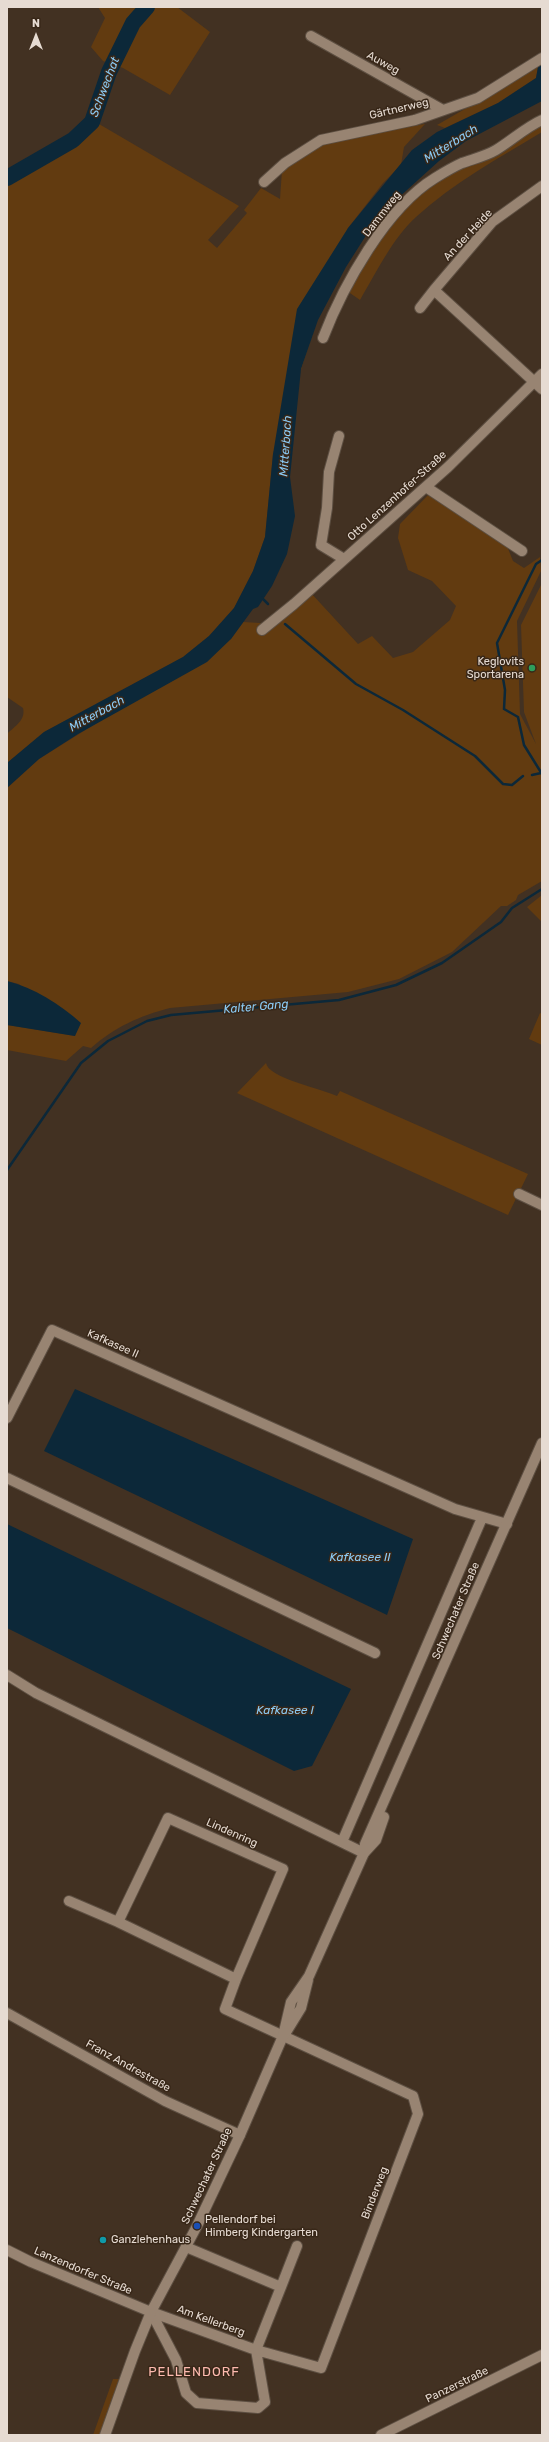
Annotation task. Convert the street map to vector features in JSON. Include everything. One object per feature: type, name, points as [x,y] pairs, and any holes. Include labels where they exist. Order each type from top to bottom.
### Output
[{"type":"street","name":"Auweg","points":[[311,36],[443,110]]},
{"type":"street","name":"Gärtnerweg","points":[[264,182],[284,163],[321,140],[415,120],[478,98],[542,58]]},
{"type":"street","name":"Dammweg","points":[[323,338],[335,307],[366,255],[388,222],[409,197],[434,178],[460,164],[494,151],[542,120]]},
{"type":"street","name":"An der Heide","points":[[420,308],[492,222],[542,186]]},
{"type":"street","points":[[434,290],[540,381]]},
{"type":"street","name":"Otto Lenzenhofer-Straße","points":[[262,630],[426,487],[540,381]]},
{"type":"street","points":[[339,436],[329,472],[321,545],[344,559]]},
{"type":"street","points":[[426,487],[522,551]]},
{"type":"street","points":[[519,1194],[542,1204]]},
{"type":"street","name":"Kafkasee II","points":[[7,1418],[52,1330],[455,1509],[482,1518]]},
{"type":"street","name":"Schwechater Straße","points":[[105,2435],[134,2351],[154,2314],[240,2135],[283,2036],[291,2002],[309,1976],[364,1853],[365,1844],[392,1787],[542,1443]]},
{"type":"street","points":[[7,1478],[375,1653]]},
{"type":"street","points":[[342,1842],[482,1518],[507,1524]]},
{"type":"street","points":[[7,1675],[36,1693],[364,1853]]},
{"type":"street","name":"Lindenring","points":[[118,1922],[168,1818],[283,1869],[236,1979],[225,2010],[283,2036]]},
{"type":"street","points":[[69,1901],[118,1922],[236,1979]]},
{"type":"street","name":"Franz Andrestraße","points":[[7,2013],[165,2101],[240,2135]]},
{"type":"street","name":"Binderweg","points":[[256,2350],[321,2368],[418,2114],[412,2096],[283,2036]]},
{"type":"street","name":"Am Kellerberg","points":[[154,2314],[256,2350],[297,2246]]},
{"type":"street","points":[[186,2248],[281,2287]]},
{"type":"street","name":"Lanzendorfer Straße","points":[[7,2250],[31,2262],[154,2314]]},
{"type":"street","points":[[154,2314],[176,2360],[186,2393],[197,2404],[258,2408],[265,2402],[256,2350]]},
{"type":"street","name":"Panzerstraße","points":[[382,2435],[542,2355]]},
{"type":"shaded area","points":[[98,7],[177,7],[210,32],[170,95],[123,68],[103,61],[91,47],[105,18]]},
{"type":"shaded area","points":[[538,67],[536,78],[498,103],[445,128],[437,125]]},
{"type":"shaded area","points":[[99,124],[239,206],[208,240],[217,248],[247,213],[244,210],[261,188],[280,199],[282,170],[316,147],[338,138],[425,124],[404,147],[401,165],[383,183],[348,228],[273,454],[265,537],[253,571],[234,608],[209,636],[183,657],[44,732],[7,763],[7,734],[19,722],[24,712],[23,708],[7,697],[7,185],[80,141]]},
{"type":"shaded area","points":[[542,124],[542,132],[461,182],[416,217],[399,235],[360,300],[347,291],[385,230],[414,197],[448,172]]},
{"type":"shaded area","points":[[430,493],[507,546],[513,561],[524,568],[540,557],[541,571],[517,621],[520,714],[536,744],[524,712],[521,625],[542,583],[542,881],[518,895],[516,900],[507,906],[501,906],[452,952],[399,979],[348,992],[170,1008],[148,1015],[118,1028],[91,1048],[83,1046],[66,1061],[7,1050],[7,1025],[75,1036],[19,984],[7,981],[7,788],[39,759],[231,639],[243,622],[260,623],[270,628],[310,592],[358,644],[372,636],[393,658],[413,652],[450,620],[456,606],[432,581],[408,570],[398,538],[400,524]]},
{"type":"shaded area","points":[[542,895],[542,922],[527,907]]},
{"type":"shaded area","points":[[540,1013],[542,1014],[542,1045],[529,1039]]},
{"type":"shaded area","points":[[266,1063],[276,1074],[337,1096],[340,1091],[528,1174],[508,1215],[237,1093]]},
{"type":"shaded area","points":[[113,2379],[119,2379],[100,2435],[93,2435]]},
{"type":"water","name":"Mitterbach","points":[[542,64],[542,101],[466,141],[439,161],[396,200],[372,226],[346,267],[318,320],[301,369],[290,477],[295,516],[287,554],[272,586],[258,607],[253,609],[231,639],[207,662],[78,734],[39,759],[7,788],[7,763],[44,732],[183,657],[209,636],[234,608],[253,571],[265,537],[273,454],[297,309],[348,228],[412,150],[437,132],[498,103],[536,78],[538,67]]},
{"type":"water","points":[[7,981],[37,992],[73,1016],[81,1023],[75,1036],[7,1025]]},
{"type":"water","name":"Kafkasee II","points":[[75,1389],[413,1539],[387,1615],[44,1451]]},
{"type":"water","name":"Kafkasee I","points":[[7,1524],[351,1689],[312,1766],[294,1771],[7,1628]]},
{"type":"waterway","name":"Schwechat","points":[[7,178],[73,140],[92,122],[109,72],[133,23],[147,7]]},
{"type":"waterway","points":[[542,560],[536,564],[497,643],[505,690],[504,709],[518,717],[524,745],[542,774]]},
{"type":"waterway","points":[[262,598],[268,604]]},
{"type":"waterway","points":[[285,624],[356,684],[403,710],[475,756],[503,784],[512,785],[523,776]]},
{"type":"waterway","points":[[532,775],[541,773]]},
{"type":"waterway","name":"Kalter Gang","points":[[7,1170],[81,1063],[108,1041],[147,1021],[171,1015],[339,1000],[396,985],[442,963],[501,922],[512,908],[542,889]]},
{"type":"place","name":"Keglovits Sportarena","points":[[532,668]]},
{"type":"place","name":"Pellendorf bei Himberg Kindergarten","points":[[197,2226]]},
{"type":"place","name":"Ganzlehenhaus","points":[[103,2240]]},
{"type":"district","name":"PELLENDORF","points":[[194,2372]]}]
